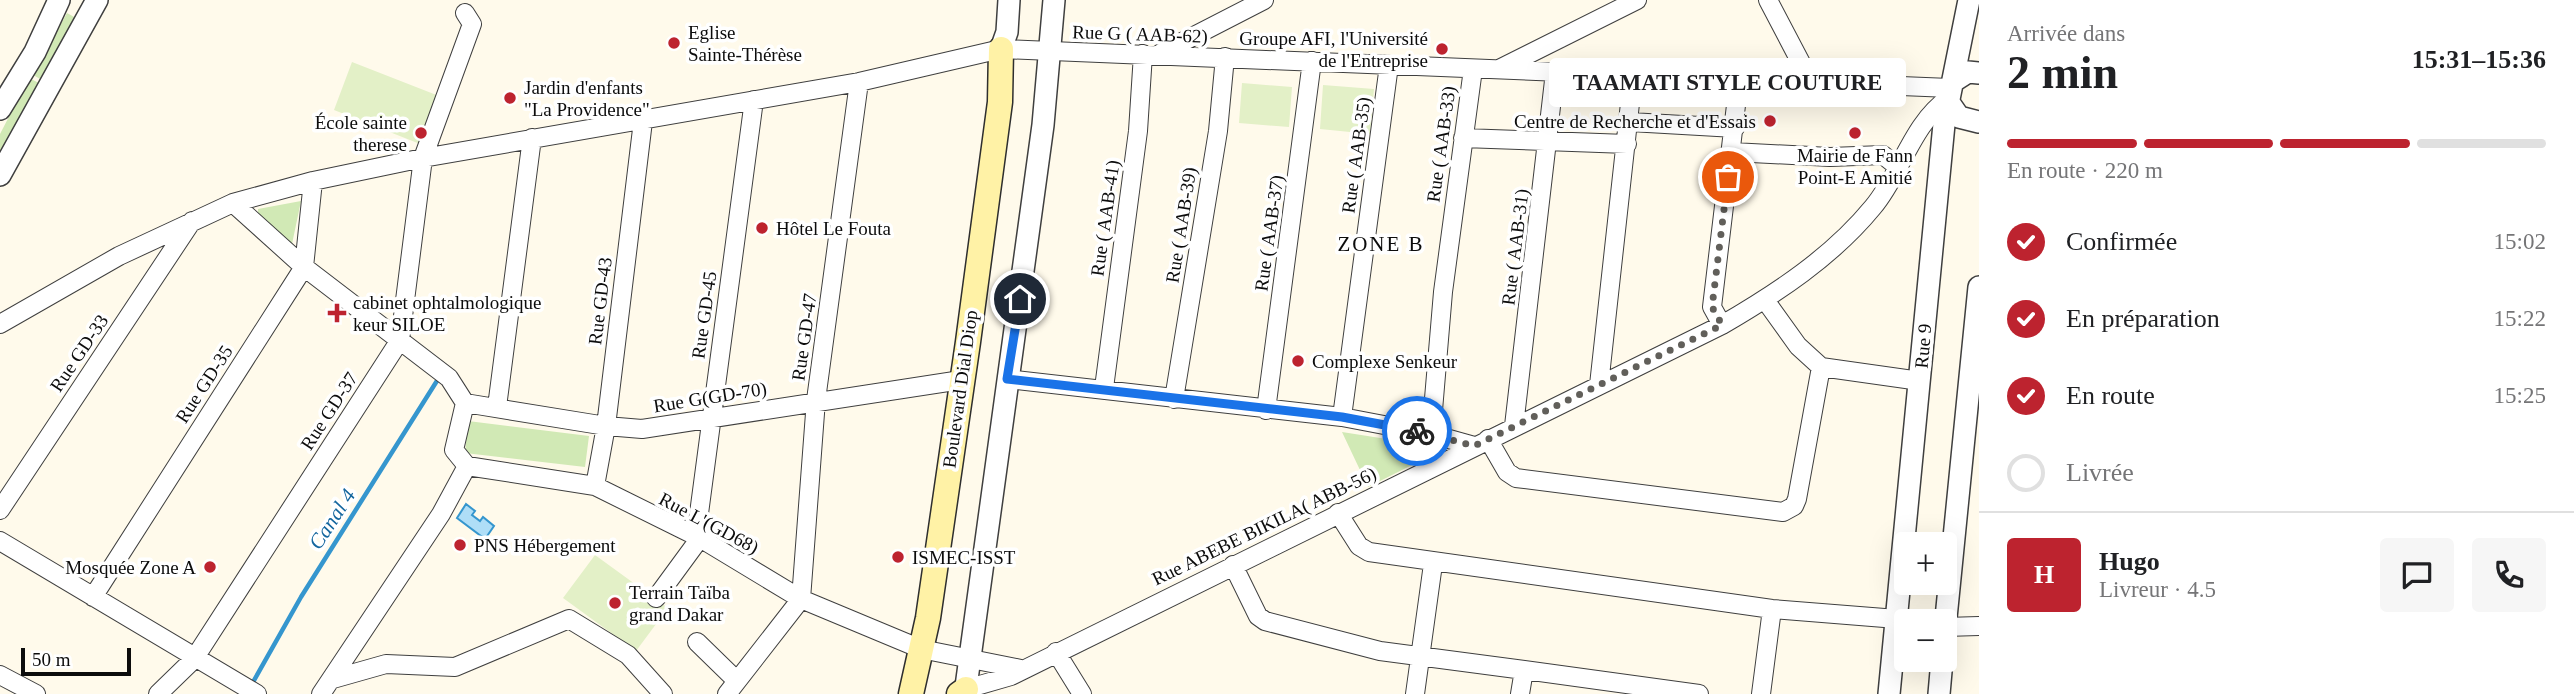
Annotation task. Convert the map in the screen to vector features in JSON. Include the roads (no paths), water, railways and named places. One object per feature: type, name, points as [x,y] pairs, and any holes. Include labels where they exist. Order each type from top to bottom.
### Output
[{"type":"main road","name":"Boulevard Dial Diop","points":[[911,694],[921,649],[1000,102],[1001,49]]},
{"type":"street","points":[[0,109],[35,52],[59,0]]},
{"type":"street","points":[[0,175],[97,0]]},
{"type":"street","name":"Boulevard Dial Diop","points":[[1001,49],[1007,32],[1009,0]]},
{"type":"street","points":[[963,692],[1044,125],[1054,0]]},
{"type":"street","points":[[1150,54],[1264,0]]},
{"type":"street","points":[[1498,70],[1637,0]]},
{"type":"street","points":[[1768,0],[1812,84]]},
{"type":"street","name":"Rue 9","points":[[1898,609],[1944,124],[1969,0]]},
{"type":"street","name":"Rue GD-37","points":[[158,694],[194,659],[400,341],[423,158],[472,24],[465,13]]},
{"type":"street","name":"Rue G ( AAB-62)","points":[[0,324],[119,256],[193,220],[233,203],[313,181],[532,138],[859,82],[1001,49],[1739,80],[1951,93]]},
{"type":"street","name":"Rue ( AAB-41)","points":[[1104,388],[1150,54]]},
{"type":"street","name":"Rue ( AAB-39)","points":[[1174,399],[1218,131],[1226,57]]},
{"type":"street","name":"Rue ( AAB-37)","points":[[1266,411],[1312,61]]},
{"type":"street","name":"Rue ( AAB-35)","points":[[1342,417],[1389,65]]},
{"type":"street","name":"Rue ( AAB-33)","points":[[1431,434],[1443,292],[1473,68]]},
{"type":"street","name":"Rue ( AAB-31)","points":[[1514,426],[1555,72]]},
{"type":"street","points":[[1979,73],[1968,72],[1951,93],[1959,117],[1979,122]]},
{"type":"street","points":[[1599,385],[1633,76]]},
{"type":"street","points":[[1722,325],[1712,307],[1739,80]]},
{"type":"street","name":"Rue GD-47","points":[[802,599],[816,400],[859,82]]},
{"type":"street","name":"Rue ABEBE BIKILA( ABB-56)","points":[[963,692],[1011,676],[1021,668],[1722,325],[1765,300],[1823,256],[1856,225],[1893,180],[1898,167],[1929,117],[1951,93]]},
{"type":"street","name":"Rue GD-45","points":[[698,537],[754,100]]},
{"type":"street","name":"Rue GD-43","points":[[595,486],[606,426],[643,121]]},
{"type":"street","points":[[1630,122],[1735,128]]},
{"type":"street","points":[[497,407],[532,138]]},
{"type":"street","points":[[1463,138],[1627,144]]},
{"type":"street","points":[[1732,152],[1883,155],[1898,167]]},
{"type":"street","name":"Rue GD-35","points":[[93,597],[304,267],[313,181]]},
{"type":"street","points":[[233,203],[304,267],[449,379],[465,403],[454,450],[467,466],[441,514],[321,694]]},
{"type":"street","name":"Rue GD-33","points":[[0,510],[193,220]]},
{"type":"street","points":[[1948,609],[1974,383],[1979,287]]},
{"type":"street","points":[[1765,300],[1798,346],[1821,367],[1920,381]]},
{"type":"street","points":[[1007,379],[1104,388],[1266,411],[1342,417],[1481,443],[1507,472],[1516,478],[1783,512],[1794,506],[1797,499],[1821,367]]},
{"type":"street","name":"Rue G(GD-70)","points":[[465,403],[606,426],[642,429],[711,421],[816,400],[961,380]]},
{"type":"street","name":"Rue L'(GD68)","points":[[467,466],[595,486],[698,537],[802,599],[921,649]]},
{"type":"street","points":[[1338,513],[1364,550],[1433,564],[1567,579],[1772,609],[1894,620]]},
{"type":"street","points":[[656,598],[698,537]]},
{"type":"street","points":[[0,541],[194,659],[257,694]]},
{"type":"street","points":[[1415,694],[1433,564]]},
{"type":"street","points":[[1233,565],[1258,616],[1265,621],[1380,652],[1420,655],[1699,694]]},
{"type":"street","points":[[697,642],[732,688],[802,599]]},
{"type":"street","points":[[1761,694],[1772,609]]},
{"type":"street","points":[[333,679],[386,664],[455,667],[563,620],[574,619],[628,655],[663,694]]},
{"type":"street","points":[[1957,630],[1979,626]]},
{"type":"street","name":"Rue 9","points":[[1889,694],[1894,648]]},
{"type":"street","points":[[921,649],[1021,668]]},
{"type":"street","points":[[1056,652],[1082,694]]},
{"type":"street","points":[[1520,694],[1524,670]]},
{"type":"street","points":[[1939,694],[1941,672]]},
{"type":"street","points":[[0,675],[36,694]]},
{"type":"water","points":[[466,504],[475,511],[472,515],[480,521],[483,517],[494,526],[485,539],[457,518]]},
{"type":"waterway","name":"Canal 4","points":[[252,684],[301,597],[440,376]]},
{"type":"place","name":"Eglise Sainte-Thérèse","points":[[674,43]]},
{"type":"place","name":"Groupe AFI, l'Université de l'Entreprise","points":[[1442,49]]},
{"type":"place","name":"Jardin d'enfants \"La Providence\"","points":[[510,98]]},
{"type":"place","name":"Centre de Recherche et d'Essais","points":[[1770,121]]},
{"type":"place","name":"École sainte therese","points":[[421,133]]},
{"type":"place","name":"Mairie de Fann Point-E Amitié","points":[[1855,133]]},
{"type":"place","name":"TAAMATI STYLE COUTURE","points":[[1728,177]]},
{"type":"place","name":"Hôtel Le Fouta","points":[[762,228]]},
{"type":"place","name":"cabinet ophtalmologique keur SILOE","points":[[337,313]]},
{"type":"place","name":"Complexe Senkeur","points":[[1298,361]]},
{"type":"place","name":"PNS Hébergement","points":[[460,545]]},
{"type":"place","name":"ISMEC-ISST","points":[[898,557]]},
{"type":"place","name":"Mosquée Zone A","points":[[210,567]]},
{"type":"place","name":"Terrain Taïba grand Dakar","points":[[615,603]]},
{"type":"district","name":"ZONE B","points":[[1381,244]]}]
